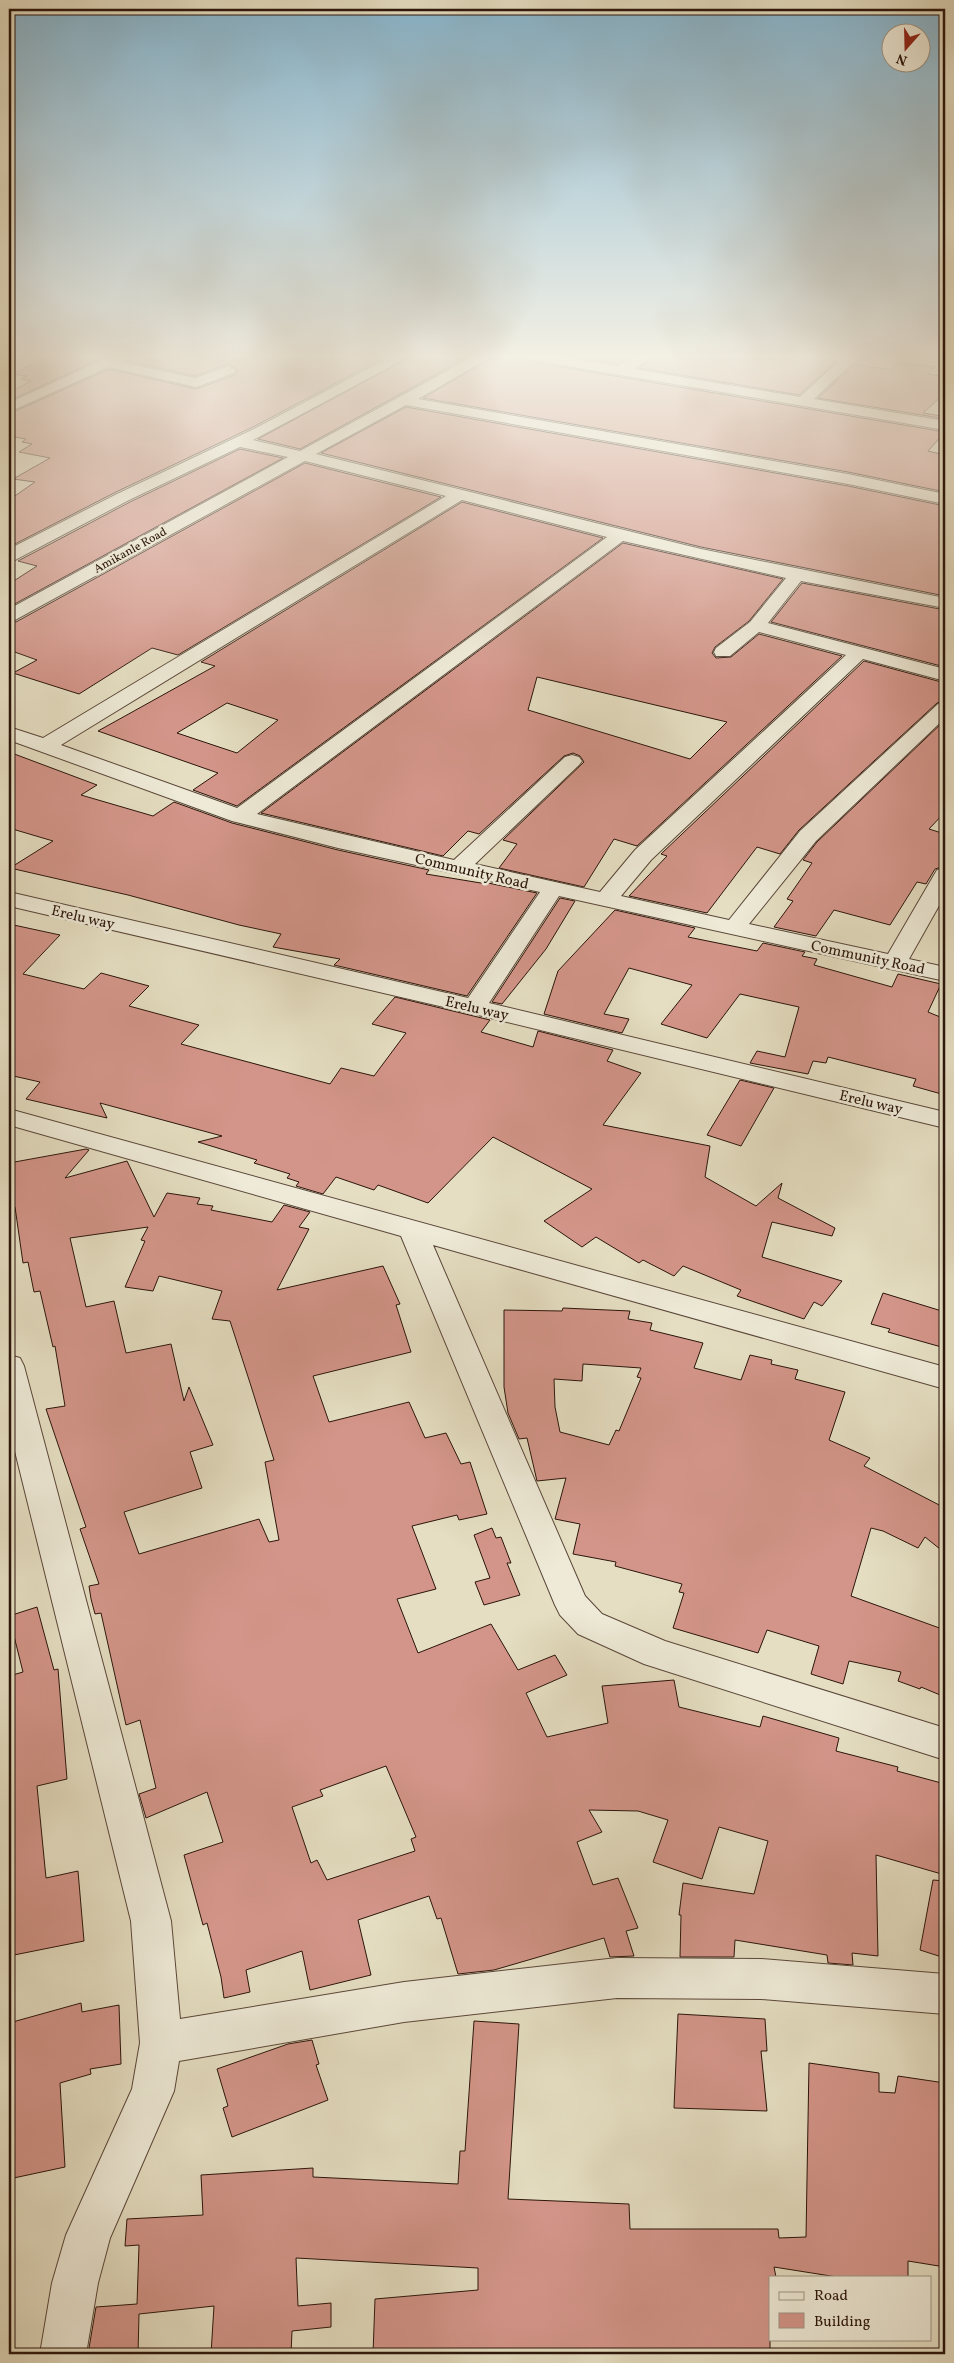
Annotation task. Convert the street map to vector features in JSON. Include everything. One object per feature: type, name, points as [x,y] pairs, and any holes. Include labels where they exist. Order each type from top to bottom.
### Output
[{"type":"street","points":[[9,556],[123,497],[192,464]]},
{"type":"street","name":"Amikanle Road","points":[[9,616],[289,464]]},
{"type":"street","points":[[337,464],[620,535],[796,576],[945,603]]},
{"type":"street","points":[[764,464],[945,499]]},
{"type":"street","points":[[45,746],[342,568],[459,495]]},
{"type":"street","points":[[240,816],[620,535]]},
{"type":"street","points":[[723,652],[756,626],[796,576]]},
{"type":"street","points":[[756,626],[945,675]]},
{"type":"street","points":[[606,900],[644,855],[859,653]]},
{"type":"street","points":[[735,928],[808,836],[945,708]]},
{"type":"street","name":"Community Road","points":[[9,733],[240,816],[338,841],[945,974]]},
{"type":"street","points":[[460,867],[572,760]]},
{"type":"street","points":[[895,963],[945,875]]},
{"type":"street","points":[[474,1007],[553,889]]},
{"type":"street","name":"Erelu way","points":[[9,899],[474,1007],[945,1120]]},
{"type":"street","points":[[9,1117],[945,1378]]},
{"type":"street","points":[[413,1231],[572,1605],[590,1624],[656,1653],[945,1744]]},
{"type":"street","points":[[9,1366],[151,1921],[161,2043],[153,2091],[88,2235],[75,2283],[63,2354]]},
{"type":"street","points":[[161,2043],[404,2002],[617,1978],[761,1979],[945,1994]]},
{"type":"building","points":[[39,464],[174,464],[9,547],[9,500],[35,482],[13,479]]},
{"type":"building","points":[[208,464],[271,464],[9,607],[9,584],[37,566],[18,561],[130,502]]},
{"type":"building","points":[[303,464],[310,464],[441,497],[178,655],[152,648],[79,694],[13,673],[37,660],[9,650],[9,623],[16,622]]},
{"type":"building","points":[[367,464],[726,464],[945,506],[945,596],[701,547]]},
{"type":"building","points":[[804,464],[945,464],[945,492]]},
{"type":"building","points":[[462,502],[603,538],[237,806],[193,790],[218,773],[98,731],[215,666],[201,662]],"holes":[[[227,703],[278,720],[237,753],[177,733]]]},
{"type":"building","points":[[623,543],[783,579],[749,621],[715,647],[712,653],[716,658],[731,657],[759,634],[842,656],[637,846],[614,839],[584,887],[499,868],[517,844],[503,840],[584,762],[580,756],[573,753],[564,756],[479,834],[468,831],[443,856],[261,813]],"holes":[[[537,677],[727,722],[690,759],[528,710]]]},
{"type":"building","points":[[802,583],[945,610],[945,667],[771,622]]},
{"type":"building","points":[[864,661],[945,683],[945,700],[937,703],[799,830],[780,854],[757,847],[707,913],[629,896],[667,856],[661,854]]},
{"type":"building","points":[[945,720],[945,812],[929,829],[945,834],[945,866],[935,869],[926,884],[917,882],[890,925],[834,910],[816,936],[774,927],[793,901],[787,899],[812,863],[803,860],[817,842]]},
{"type":"building","points":[[9,752],[97,785],[81,795],[153,816],[174,802],[232,823],[338,850],[429,870],[426,874],[488,883],[537,893],[467,996],[334,965],[340,959],[273,947],[281,934],[239,925],[128,895],[10,868],[53,841],[9,828]]},
{"type":"building","points":[[560,898],[575,901],[546,949],[502,1004],[492,1002]]},
{"type":"building","points":[[615,910],[695,928],[688,937],[757,951],[763,943],[805,952],[802,956],[817,959],[814,965],[892,987],[898,974],[941,984],[928,1012],[945,1019],[945,1095],[913,1086],[916,1079],[828,1057],[826,1063],[813,1061],[808,1074],[750,1063],[757,1051],[785,1057],[799,1007],[740,994],[707,1038],[661,1024],[692,985],[629,968],[604,1014],[629,1019],[622,1033],[544,1014],[558,971]]},
{"type":"building","points":[[9,924],[60,935],[23,974],[84,989],[101,973],[149,986],[129,1006],[199,1025],[181,1044],[330,1084],[341,1068],[374,1076],[406,1033],[372,1024],[395,997],[490,1020],[481,1032],[533,1047],[538,1031],[613,1050],[607,1061],[641,1073],[603,1125],[710,1146],[705,1177],[756,1206],[782,1183],[778,1198],[835,1228],[832,1236],[772,1222],[762,1257],[842,1281],[822,1306],[814,1302],[804,1319],[737,1296],[741,1290],[683,1266],[674,1276],[643,1260],[639,1263],[596,1237],[582,1247],[544,1221],[592,1189],[493,1137],[428,1203],[378,1185],[374,1190],[336,1177],[323,1194],[296,1186],[299,1182],[287,1178],[290,1174],[254,1163],[257,1160],[198,1142],[222,1136],[100,1103],[107,1118],[26,1099],[40,1082],[9,1075]]},
{"type":"building","points":[[740,1080],[774,1088],[741,1146],[707,1135]]},
{"type":"building","points":[[89,1150],[65,1178],[127,1161],[154,1217],[167,1193],[200,1198],[197,1204],[213,1206],[211,1210],[272,1222],[284,1205],[310,1212],[299,1227],[309,1229],[277,1290],[383,1266],[400,1304],[396,1305],[411,1352],[313,1376],[329,1422],[409,1402],[425,1438],[446,1433],[461,1464],[470,1462],[487,1514],[459,1520],[457,1515],[412,1526],[436,1589],[397,1599],[418,1653],[491,1624],[518,1670],[555,1655],[567,1675],[526,1693],[547,1737],[608,1723],[602,1686],[674,1680],[679,1707],[760,1727],[763,1716],[839,1738],[836,1751],[898,1767],[897,1771],[945,1784],[945,1875],[876,1855],[878,1956],[852,1953],[853,1965],[828,1963],[827,1955],[735,1940],[734,1957],[680,1957],[681,1915],[679,1915],[683,1883],[754,1894],[768,1841],[719,1827],[702,1879],[653,1862],[668,1820],[638,1811],[589,1810],[602,1832],[577,1842],[593,1885],[618,1878],[638,1928],[626,1931],[634,1956],[610,1957],[604,1938],[494,1970],[458,1974],[441,1918],[437,1919],[429,1896],[358,1920],[371,1975],[310,1990],[302,1951],[246,1970],[250,1992],[224,1998],[221,1977],[207,1923],[203,1925],[184,1855],[223,1842],[207,1792],[146,1818],[139,1794],[156,1788],[140,1720],[126,1725],[101,1613],[95,1614],[91,1599],[89,1586],[99,1584],[80,1529],[86,1527],[46,1409],[65,1406],[55,1346],[53,1347],[40,1291],[34,1292],[28,1262],[23,1263],[15,1207],[9,1209],[9,1163]],"holes":[[[148,1227],[141,1240],[145,1241],[125,1287],[153,1291],[159,1276],[222,1291],[212,1319],[230,1321],[274,1460],[265,1462],[279,1540],[269,1542],[259,1519],[139,1554],[124,1512],[202,1488],[190,1452],[213,1445],[189,1387],[184,1401],[171,1344],[126,1353],[114,1301],[86,1307],[70,1238]],[[386,1766],[416,1837],[411,1839],[415,1851],[327,1880],[317,1860],[311,1863],[292,1807],[323,1796],[320,1790]]]},
{"type":"building","points":[[883,1293],[945,1312],[945,1348],[888,1332],[890,1329],[871,1324]]},
{"type":"building","points":[[563,1308],[630,1311],[628,1319],[652,1323],[650,1330],[703,1343],[694,1368],[741,1380],[750,1355],[772,1360],[771,1364],[798,1370],[795,1379],[845,1392],[829,1440],[870,1458],[864,1466],[945,1508],[945,1553],[925,1537],[918,1548],[883,1531],[871,1528],[851,1596],[945,1630],[945,1697],[921,1687],[920,1689],[898,1681],[901,1672],[849,1661],[843,1684],[811,1674],[819,1646],[767,1630],[758,1653],[673,1628],[684,1593],[679,1592],[682,1584],[615,1566],[616,1562],[573,1554],[580,1524],[555,1519],[566,1478],[537,1481],[527,1438],[519,1439],[508,1413],[504,1387],[504,1310],[562,1311]],"holes":[[[583,1364],[641,1368],[637,1377],[641,1378],[619,1431],[616,1430],[609,1445],[560,1432],[555,1407],[554,1379],[582,1381]]]},
{"type":"building","points":[[492,1528],[496,1538],[501,1537],[511,1563],[507,1563],[520,1595],[484,1605],[475,1582],[490,1578],[474,1535]]},
{"type":"building","points":[[37,1607],[54,1670],[58,1669],[67,1779],[37,1786],[46,1878],[78,1871],[84,1941],[9,1956],[9,1676],[23,1672],[9,1616]]},
{"type":"building","points":[[933,1880],[945,1881],[945,1958],[920,1950]]},
{"type":"building","points":[[81,2003],[82,2012],[119,2005],[121,2064],[90,2069],[91,2074],[60,2083],[65,2167],[9,2179],[9,2023]]},
{"type":"building","points":[[678,2014],[765,2019],[767,2051],[761,2051],[767,2111],[674,2108]]},
{"type":"building","points":[[474,2021],[519,2024],[508,2199],[629,2204],[630,2229],[778,2229],[779,2238],[806,2237],[809,2063],[879,2073],[879,2092],[895,2093],[898,2076],[945,2083],[945,2267],[908,2261],[908,2276],[831,2276],[774,2267],[776,2276],[769,2276],[770,2354],[373,2354],[375,2299],[478,2290],[478,2268],[296,2258],[298,2306],[331,2303],[331,2327],[292,2331],[291,2354],[211,2354],[214,2306],[139,2314],[138,2354],[88,2354],[96,2307],[137,2304],[139,2245],[125,2246],[127,2219],[203,2215],[201,2175],[313,2168],[313,2177],[458,2184],[460,2151],[465,2151]]},
{"type":"building","points":[[312,2040],[319,2064],[316,2065],[328,2100],[232,2137],[223,2108],[228,2106],[217,2069],[288,2044]]}]
